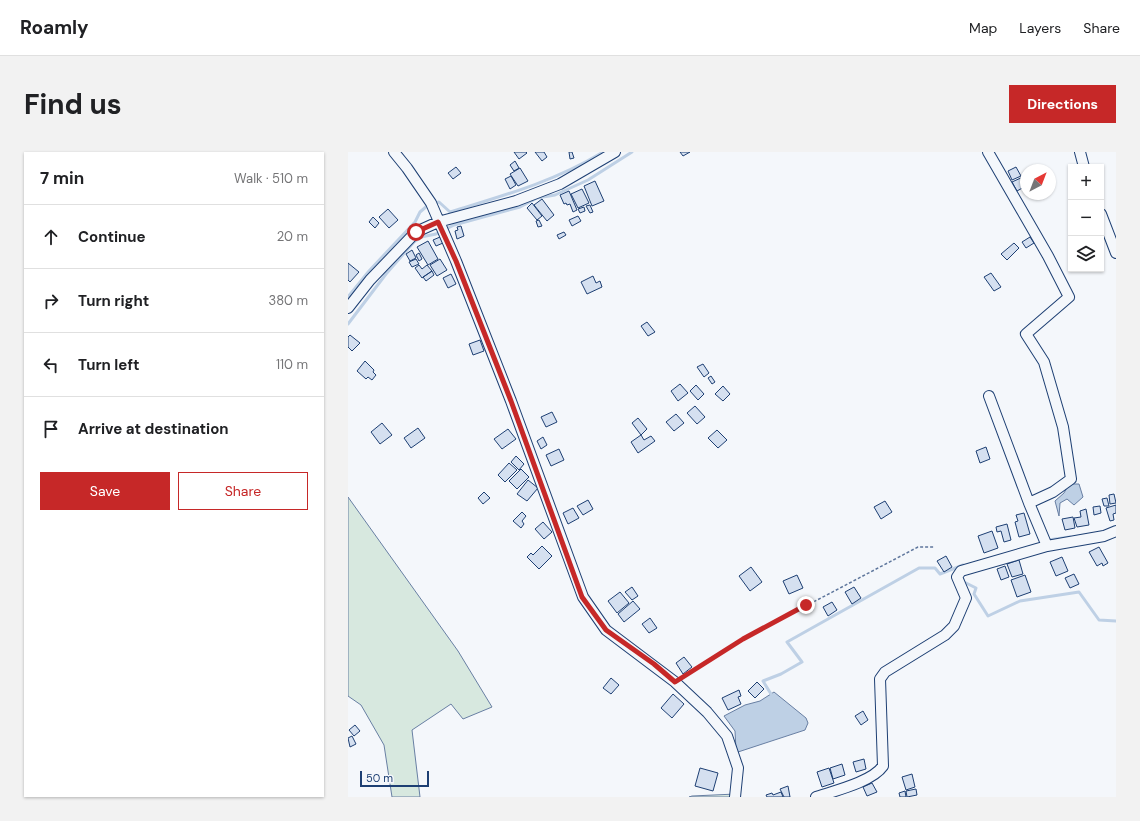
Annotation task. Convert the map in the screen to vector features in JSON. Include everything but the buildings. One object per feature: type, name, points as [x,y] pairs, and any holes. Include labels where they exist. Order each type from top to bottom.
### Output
[{"type":"street","points":[[394,152],[408,168],[431,203],[456,261],[511,401],[582,597],[606,630],[654,664],[675,682],[707,712],[727,736],[738,768],[735,797]]},
{"type":"street","points":[[348,308],[370,280],[416,232],[438,222],[516,201],[560,184],[615,152]]},
{"type":"street","points":[[988,152],[1048,256],[1069,297],[1026,334],[1044,362],[1063,426],[1071,479],[1054,492],[1029,503]]},
{"type":"street","points":[[1080,152],[1083,164]]},
{"type":"street","points":[[1104,222],[1116,253]]},
{"type":"street","points":[[989,396],[1029,503],[1047,546]]},
{"type":"street","points":[[816,797],[848,787],[877,773],[883,766],[880,679],[885,672],[945,635],[954,626],[966,598],[965,591],[958,580],[959,572],[966,568],[1047,546],[1104,536],[1116,531]]},
{"type":"path","points":[[675,682],[743,639],[918,547],[935,547]]},
{"type":"shaded area","points":[[348,497],[458,651],[492,707],[463,719],[451,704],[412,730],[420,797],[392,797],[384,745],[361,705],[348,696]]},
{"type":"shaded area","points":[[736,794],[735,797],[689,797],[692,796]]},
{"type":"water","points":[[1069,484],[1079,484],[1083,497],[1074,505],[1067,499],[1060,503],[1059,516],[1055,501],[1064,493]]},
{"type":"water","points":[[774,692],[806,718],[808,723],[805,730],[738,752],[736,750],[735,731],[724,716],[745,705],[760,701]]},
{"type":"waterway","points":[[435,203],[439,202],[450,212],[509,194],[548,180],[603,152]]},
{"type":"waterway","points":[[348,324],[386,274],[414,242],[421,237],[436,234],[454,225],[520,207],[537,198],[555,195],[588,180],[632,152]]},
{"type":"waterway","points":[[348,297],[369,271],[415,222],[420,212],[427,206]]},
{"type":"waterway","points":[[1048,540],[1070,537]]},
{"type":"waterway","points":[[771,694],[763,681],[781,674],[802,662],[787,642],[919,568],[935,568],[940,574],[963,565]]},
{"type":"waterway","points":[[963,579],[964,582],[976,588],[974,594],[988,616],[1020,601],[1079,592],[1099,620],[1116,621]]},
{"type":"route","points":[[416,232],[438,222],[456,261],[511,401],[582,597],[606,630],[654,664],[675,682],[743,639],[806,605]]}]
